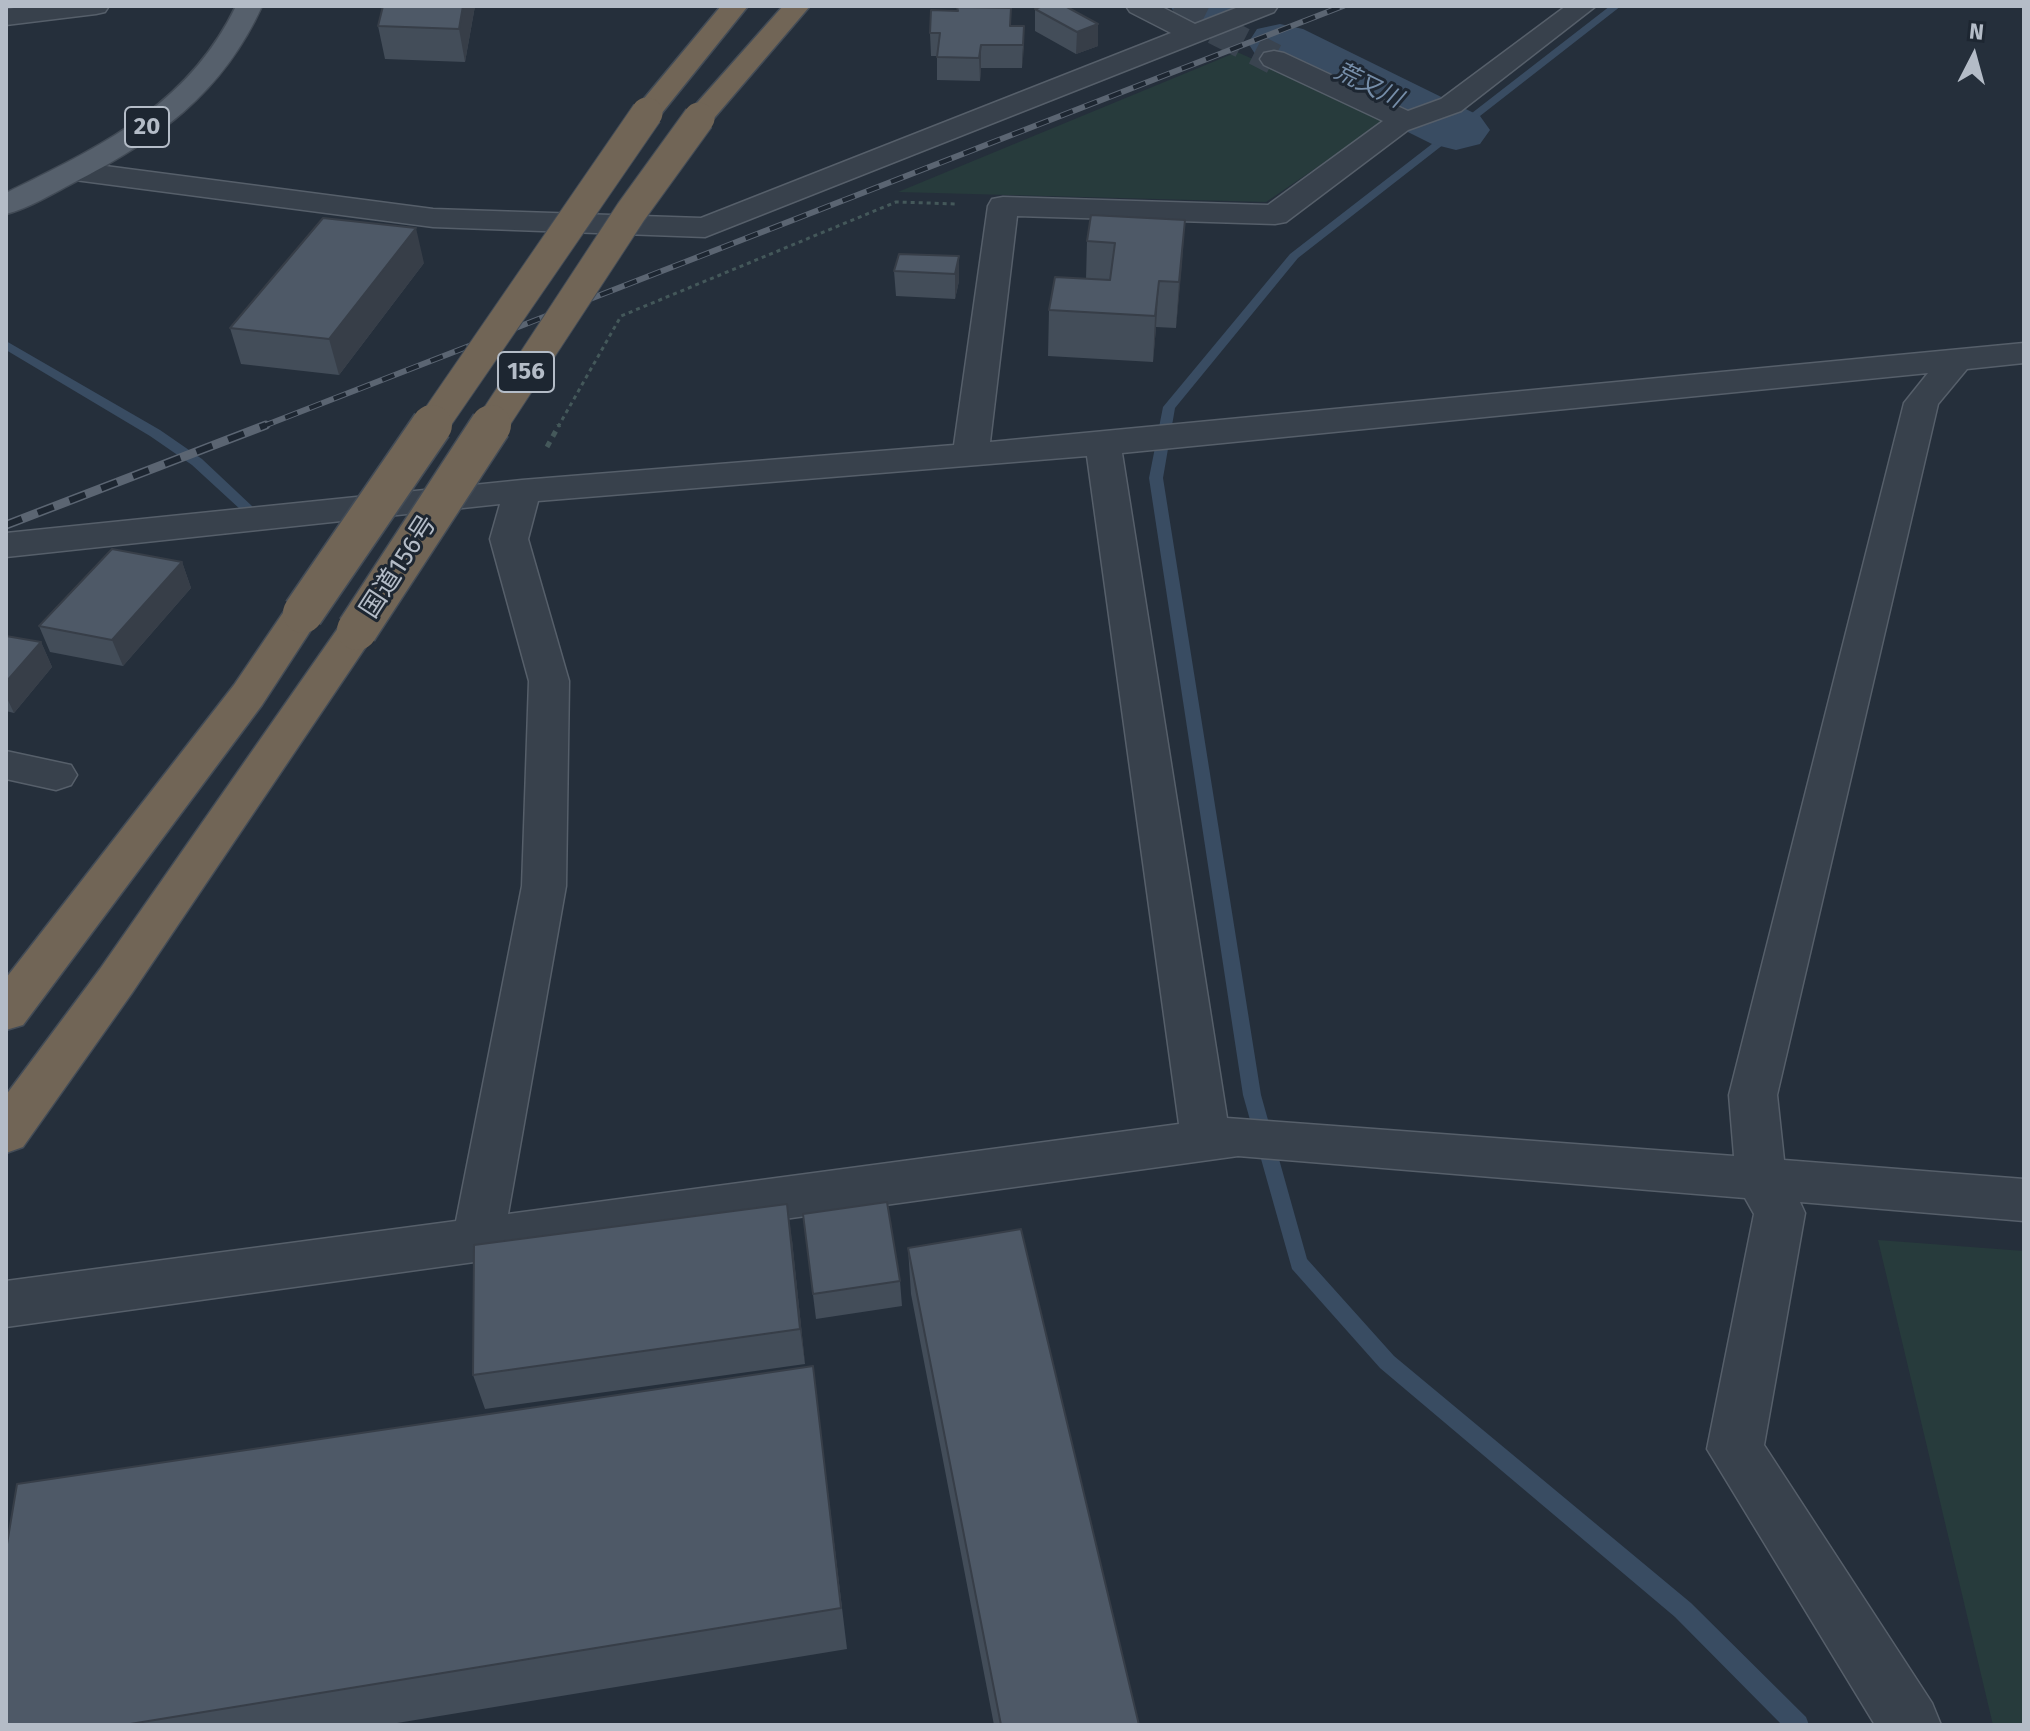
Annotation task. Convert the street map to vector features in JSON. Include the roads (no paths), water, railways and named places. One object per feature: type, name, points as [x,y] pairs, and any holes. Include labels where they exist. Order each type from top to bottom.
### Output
[{"type":"highway","name":"国道156号","points":[[6,1012],[248,695],[647,113],[735,6]]},
{"type":"highway","name":"国道156号","points":[[6,1133],[116,981],[357,630],[631,212],[699,118],[797,6]]},
{"type":"main road","name":"20","points":[[6,205],[75,171],[151,125],[209,76],[241,30],[249,6]]},
{"type":"street","points":[[6,17],[96,6]]},
{"type":"street","points":[[1139,6],[1193,34]]},
{"type":"street","points":[[75,171],[433,218],[705,228],[1265,6]]},
{"type":"street","points":[[971,454],[1003,206],[1275,215],[1398,124],[1451,105],[1583,6]]},
{"type":"street","points":[[1274,59],[1407,121]]},
{"type":"street","points":[[6,545],[522,491],[1103,444],[2024,353]]},
{"type":"street","points":[[1910,1725],[1735,1449],[1780,1213],[1761,1180],[1753,1095],[1921,403],[1956,360]]},
{"type":"street","points":[[1103,444],[1206,1141]]},
{"type":"street","points":[[478,1239],[544,886],[549,681],[509,539],[522,491]]},
{"type":"street","points":[[6,559],[48,540]]},
{"type":"street","points":[[6,765],[56,775]]},
{"type":"street","points":[[6,1304],[1238,1136],[2024,1200]]},
{"type":"waterway","points":[[1616,6],[1294,256],[1169,407],[1156,478],[1252,1095],[1299,1263],[1387,1362],[1683,1610],[1798,1725]]},
{"type":"waterway","name":"荒又川","points":[[1280,43],[1456,130]]},
{"type":"waterway","points":[[6,345],[155,433],[197,462],[246,507]]},
{"type":"tunnel","points":[[1174,8],[1274,59]]},
{"type":"railway","points":[[261,427],[1343,6]]},
{"type":"railway","points":[[6,525],[266,425]]}]
